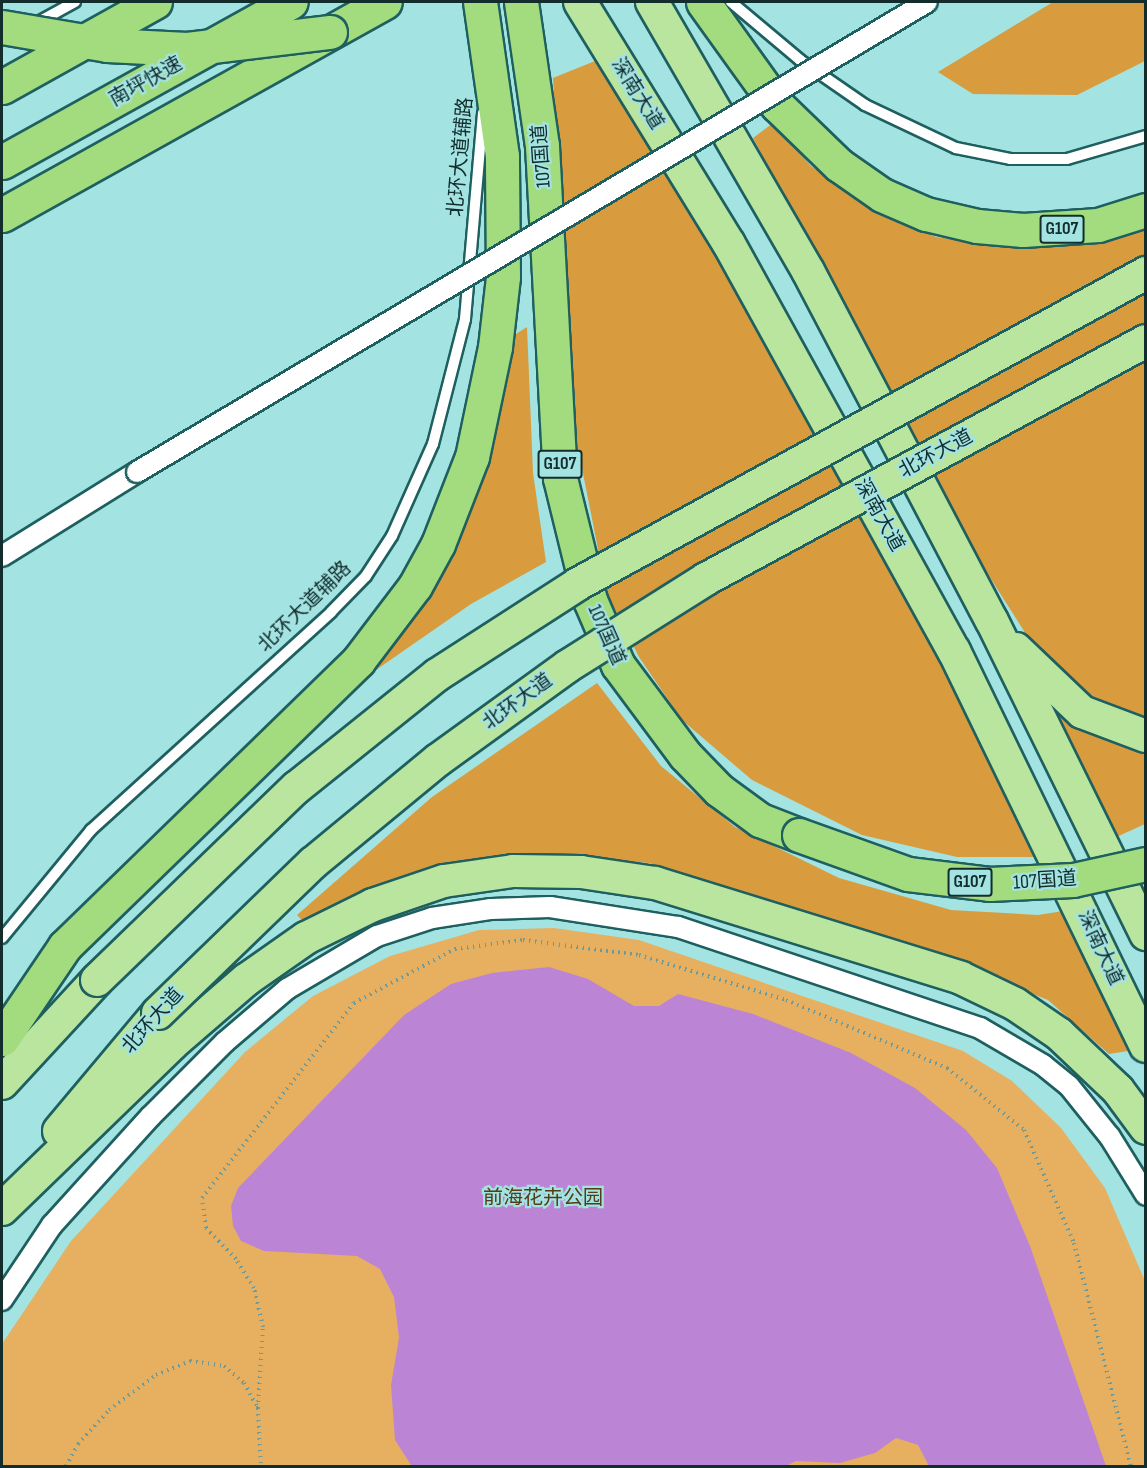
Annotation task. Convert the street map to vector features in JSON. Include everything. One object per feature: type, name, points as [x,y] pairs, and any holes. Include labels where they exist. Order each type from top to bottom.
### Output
[{"type":"highway","points":[[2,87],[155,2]]},
{"type":"highway","name":"南坪快速","points":[[2,162],[291,2]]},
{"type":"highway","points":[[2,214],[385,2]]},
{"type":"highway","points":[[2,1039],[65,946],[358,661],[416,586],[438,543],[475,447],[495,347],[503,277],[502,156],[480,2]]},
{"type":"highway","name":"107国道","points":[[520,2],[542,146],[560,478],[590,600],[618,665],[685,755],[719,790],[760,820],[799,835],[899,872],[988,884],[1072,880],[1146,864]]},
{"type":"highway","name":"G107","points":[[703,2],[777,105],[839,165],[882,195],[926,214],[977,226],[1063,229],[1098,225],[1146,210]]},
{"type":"highway","points":[[2,27],[107,45],[187,49],[330,32]]},
{"type":"main road","name":"深南大道","points":[[580,2],[729,244],[954,651],[1146,1046]]},
{"type":"main road","points":[[652,2],[808,271],[992,621],[1146,934]]},
{"type":"main road","points":[[2,1083],[97,980],[287,796],[437,675],[578,584],[1146,273]]},
{"type":"main road","name":"北环大道","points":[[2,1207],[158,1013],[313,863],[438,760],[568,666],[706,579],[1137,350]]},
{"type":"main road","points":[[992,621],[1033,669],[1082,712],[1146,736]]},
{"type":"main road","points":[[2,1207],[172,1044],[246,980],[306,938],[373,905],[444,882],[513,871],[581,872],[655,884],[961,978],[1015,1004],[1059,1034],[1118,1090],[1146,1128]]},
{"type":"street","points":[[2,556],[137,472],[927,2]]},
{"type":"street","points":[[2,1300],[52,1225],[150,1117],[225,1042],[287,989],[377,936],[432,918],[491,909],[550,907],[678,927],[980,1028],[1024,1052],[1069,1086],[1105,1130],[1146,1195]]},
{"type":"lane","points":[[2,42],[75,2]]},
{"type":"lane","points":[[731,2],[800,60],[866,105],[956,148],[1010,159],[1067,159],[1146,136]]},
{"type":"lane","name":"北环大道辅路","points":[[2,938],[91,830],[331,612],[366,576],[392,536],[433,444],[465,319],[486,33]]},
{"type":"path","points":[[261,1467],[258,1408],[263,1327],[254,1288],[236,1259],[206,1228],[202,1198],[354,1003],[455,949],[523,940],[639,955],[786,1000],[947,1068],[1024,1130],[1074,1243],[1131,1467]]},
{"type":"path","points":[[66,1467],[78,1444],[109,1410],[156,1375],[189,1361],[224,1366],[244,1383],[258,1408]]},
{"type":"green space","name":"前海花卉公园","points":[[554,928],[639,940],[963,1051],[1012,1081],[1061,1128],[1105,1188],[1145,1281],[1145,1466],[2,1466],[2,1344],[71,1241],[245,1052],[313,996],[390,956],[479,930]]},
{"type":"shaded area","points":[[1053,2],[1145,2],[1145,61],[1077,95],[973,94],[938,72]]},
{"type":"shaded area","points":[[595,61],[719,260],[927,625],[1047,857],[957,857],[862,835],[752,780],[682,720],[639,657],[607,594],[574,428],[553,78]]},
{"type":"shaded area","points":[[773,123],[811,166],[872,209],[936,237],[1007,247],[1116,236],[1145,223],[1145,824],[1112,839],[1061,730],[1024,631],[984,568],[753,138]]},
{"type":"shaded area","points":[[527,327],[533,473],[546,562],[471,604],[373,672],[423,606],[466,520],[497,423],[508,339]]},
{"type":"shaded area","points":[[597,683],[661,766],[735,827],[839,878],[951,910],[1038,915],[1070,910],[1128,1051],[1109,1054],[1048,1000],[950,960],[649,863],[556,855],[493,858],[388,886],[304,922],[297,915],[432,797]]},
{"type":"shaded area","name":"前海花卉公园","points":[[549,967],[588,979],[634,1006],[659,1006],[678,994],[753,1014],[851,1053],[915,1088],[966,1130],[997,1168],[1030,1246],[1106,1466],[929,1466],[918,1445],[896,1438],[875,1453],[840,1463],[796,1461],[786,1466],[411,1465],[395,1440],[391,1385],[399,1338],[394,1297],[380,1269],[357,1256],[264,1251],[241,1241],[233,1226],[231,1206],[238,1188],[404,1015],[451,984],[492,973]]}]
